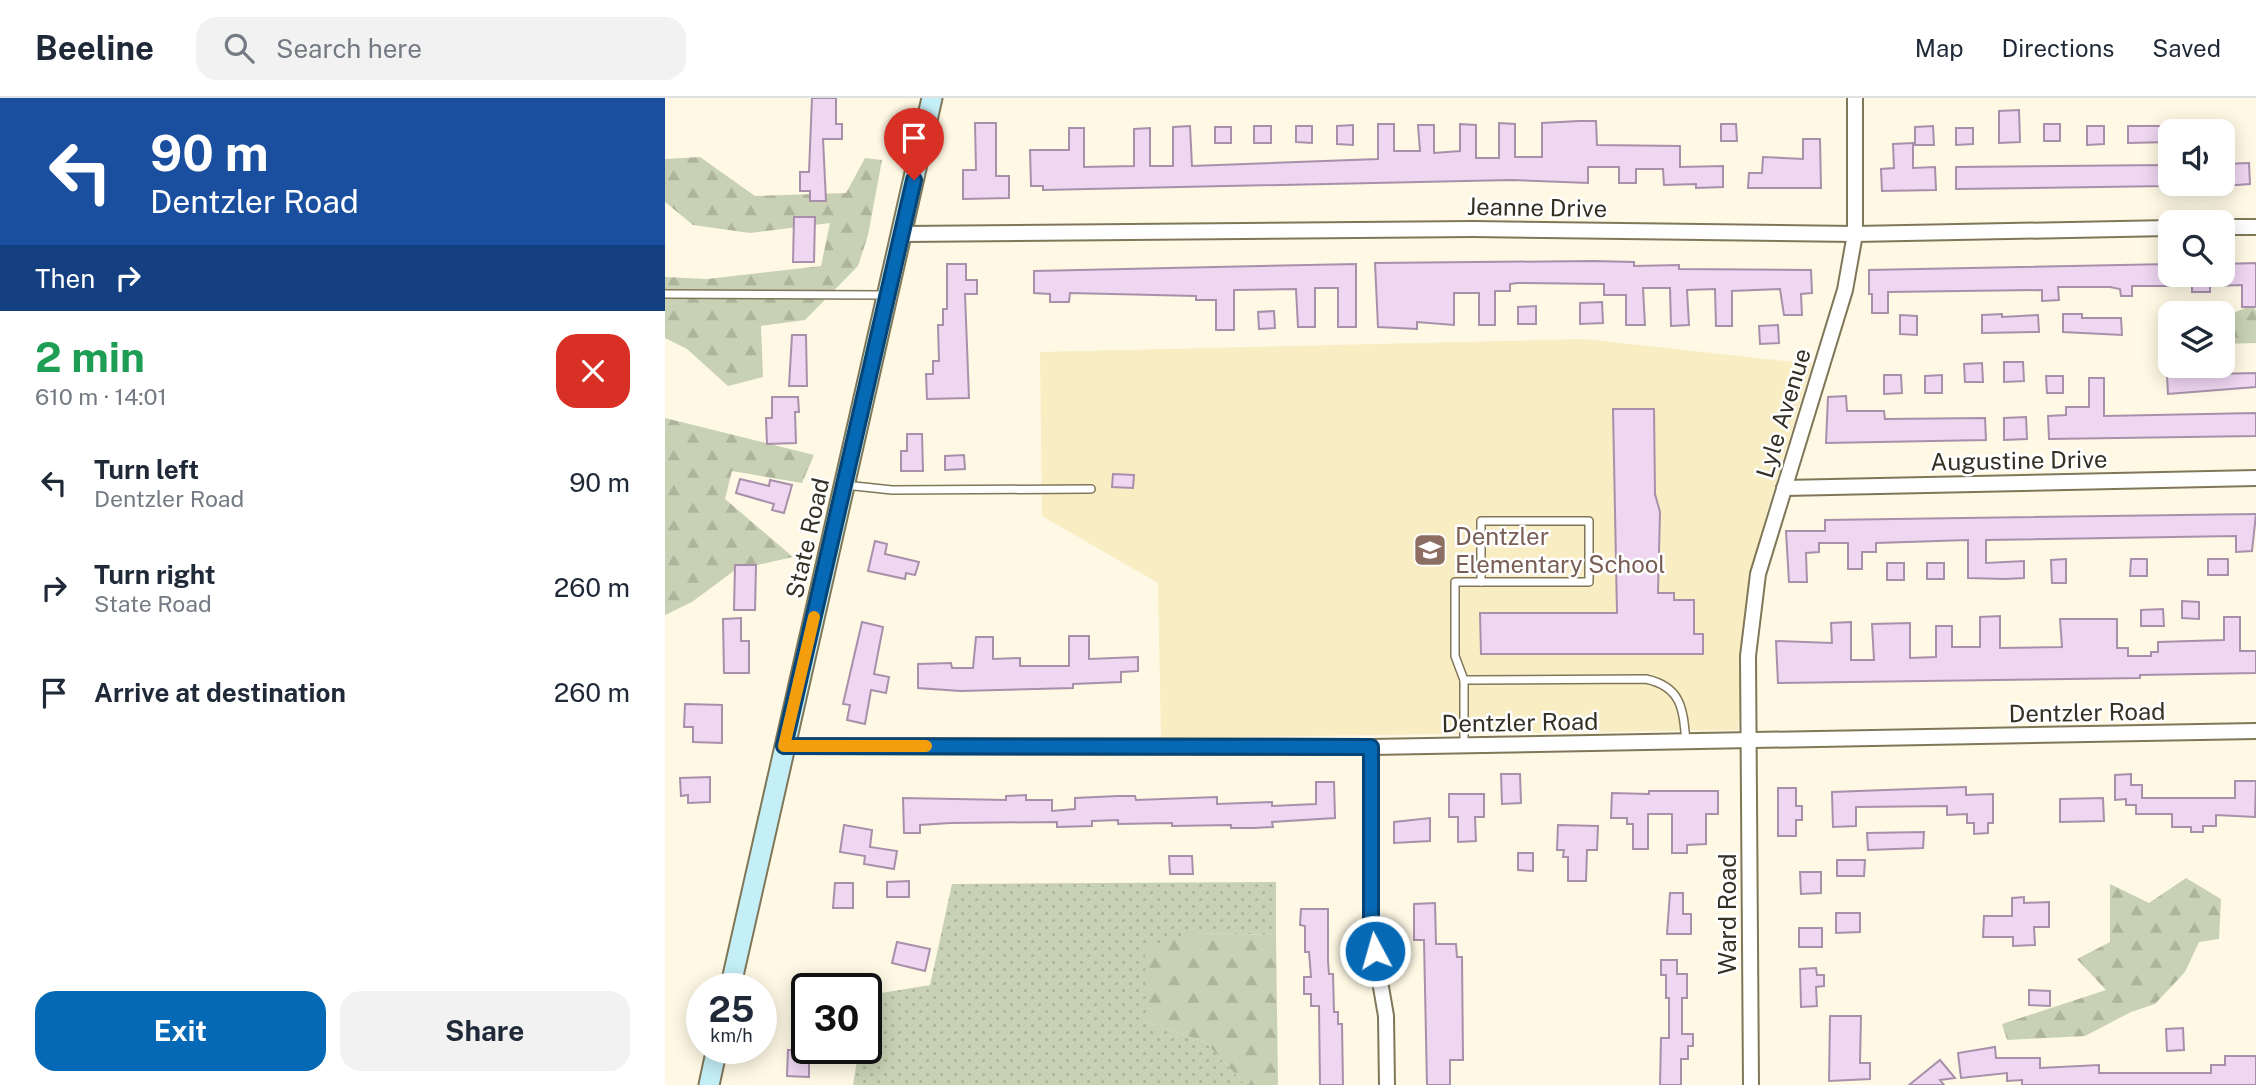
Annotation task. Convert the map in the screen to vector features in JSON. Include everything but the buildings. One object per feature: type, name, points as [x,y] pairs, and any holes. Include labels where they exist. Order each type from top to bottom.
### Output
[{"type":"main road","name":"State Road","points":[[734,973],[932,98]]},
{"type":"main road","points":[[709,1085],[714,1064]]},
{"type":"street","name":"Lyle Avenue","points":[[1748,742],[1748,656],[1758,574],[1845,290],[1855,234],[1855,98]]},
{"type":"street","points":[[2235,227],[2256,227]]},
{"type":"street","name":"Jeanne Drive","points":[[903,234],[1473,229],[1855,234],[2158,228]]},
{"type":"street","name":"Augustine Drive","points":[[1784,488],[2256,478]]},
{"type":"street","name":"Dentzler Road","points":[[784,746],[1371,747],[2256,731]]},
{"type":"street","name":"Ward Road","points":[[1748,742],[1751,1085]]},
{"type":"street","points":[[1371,747],[1371,929],[1387,1016],[1387,1085]]},
{"type":"lane","points":[[665,294],[889,295]]},
{"type":"lane","points":[[844,485],[892,491],[1090,489]]},
{"type":"lane","points":[[1464,746],[1464,680],[1455,656],[1455,582],[1481,582],[1589,582],[1589,521],[1481,521],[1481,582]]},
{"type":"lane","points":[[1464,680],[1646,679],[1662,683],[1674,692],[1680,706],[1686,743]]},
{"type":"shaded area","name":"Dentzler Elementary School","points":[[1584,339],[1812,364],[1765,518],[1749,613],[1738,730],[1161,738],[1158,583],[1042,516],[1040,352]]},
{"type":"green space","points":[[700,157],[755,196],[846,193],[865,158],[882,160],[868,235],[858,266],[805,320],[761,326],[763,377],[728,386],[687,349],[665,338],[665,277],[707,279],[821,266],[830,223],[750,233],[693,225],[665,202],[665,159]]},
{"type":"green space","points":[[2253,305],[2256,311],[2256,343],[2235,344],[2235,312]]},
{"type":"green space","points":[[665,418],[814,455],[802,483],[732,471],[725,499],[793,557],[735,570],[692,602],[665,615]]},
{"type":"green space","points":[[2186,878],[2221,899],[2219,939],[2199,942],[2185,972],[2155,1004],[2131,1012],[2085,1036],[2007,1040],[2002,1024],[2106,990],[2077,959],[2110,942],[2110,884],[2149,903]]},
{"type":"green space","points":[[1276,882],[1276,935],[1194,933],[1146,1022],[1205,1042],[1246,1085],[853,1085],[856,1064],[882,1064],[882,993],[930,985],[952,884]]},
{"type":"green space","points":[[1194,933],[1276,935],[1278,1085],[1246,1085],[1205,1042],[1146,1022],[1145,948]]},
{"type":"slow traffic","points":[[814,617],[784,746],[926,746]]},
{"type":"place","name":"Dentzler Elementary School","points":[[1430,550]]},
{"type":"route","points":[[914,180],[784,746],[1371,747],[1371,929],[1375,951]]}]
